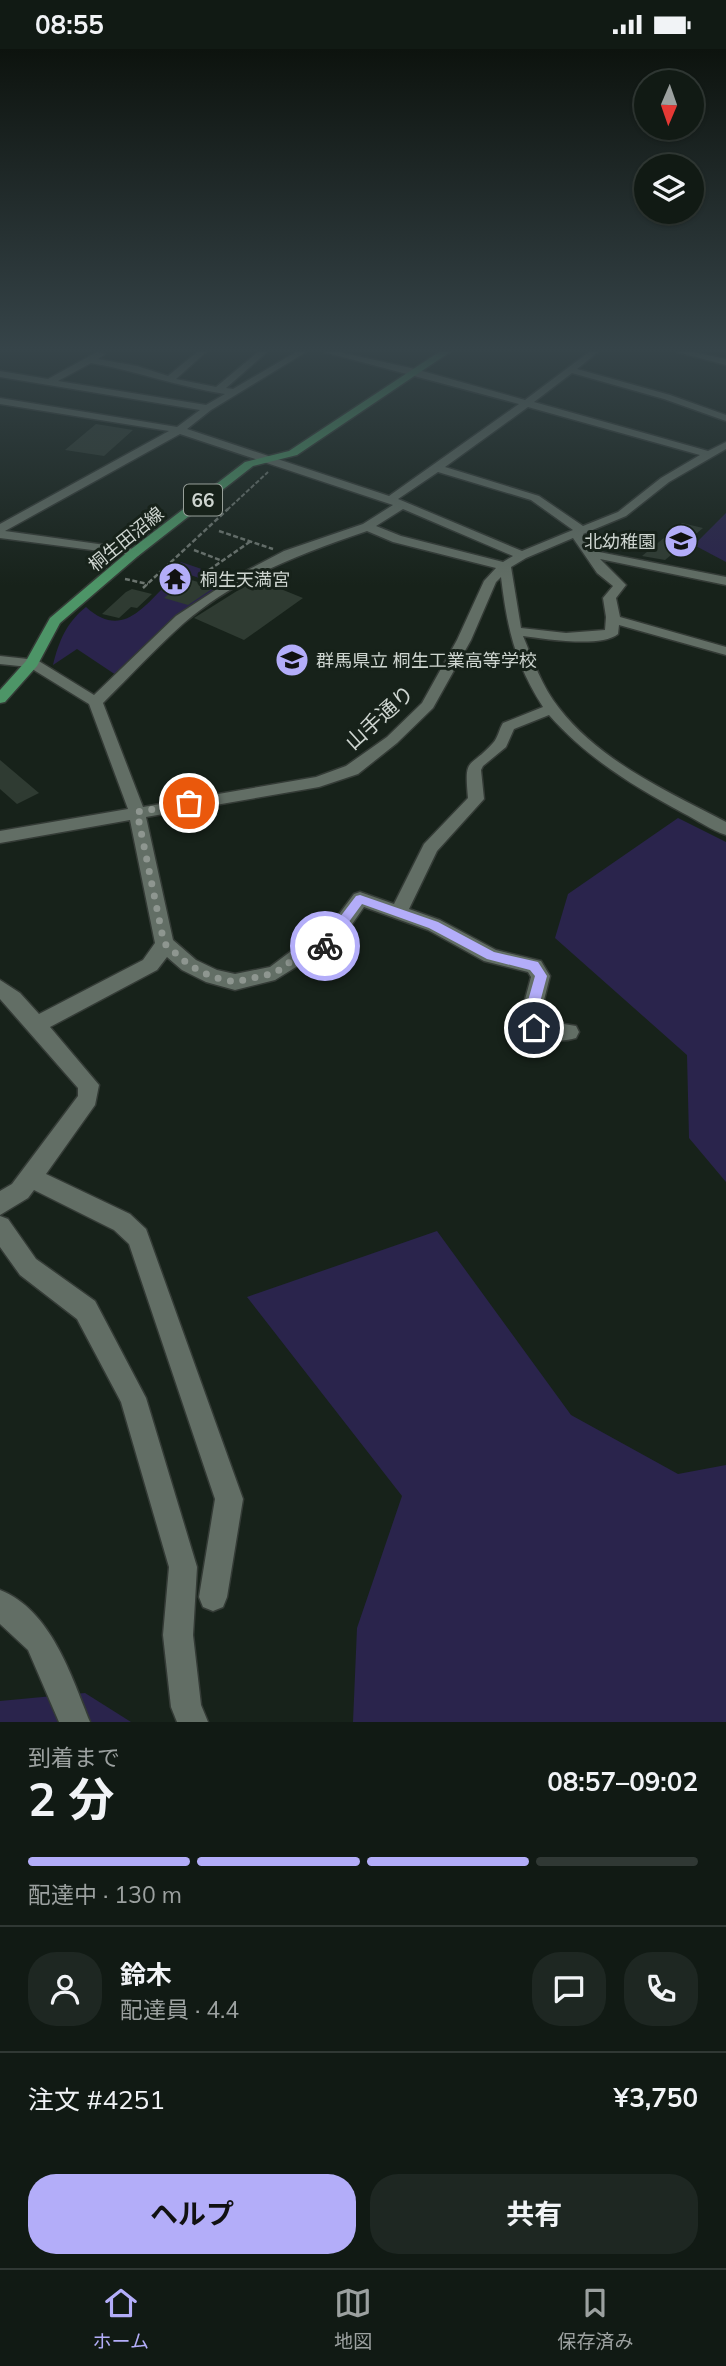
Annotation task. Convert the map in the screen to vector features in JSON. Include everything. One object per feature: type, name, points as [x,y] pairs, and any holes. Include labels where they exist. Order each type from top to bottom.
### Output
[{"type":"main road","name":"桐生田沼線","points":[[0,699],[32,663],[55,621],[134,553],[249,464],[273,462],[293,453],[328,430]]},
{"type":"street","points":[[178,430],[396,503],[522,555]]},
{"type":"street","points":[[0,532],[178,430]]},
{"type":"street","points":[[95,702],[180,619],[244,577],[288,554],[367,527],[488,430]]},
{"type":"street","points":[[625,430],[710,454]]},
{"type":"street","name":"山手通り","points":[[0,837],[319,782],[352,770],[392,740],[428,705],[464,640],[491,581],[505,566],[522,555],[622,514],[665,480],[726,445]]},
{"type":"street","points":[[438,468],[535,498],[579,532],[601,571],[620,585],[609,598],[613,619],[611,634],[566,637],[515,631]]},
{"type":"street","points":[[367,527],[397,539],[505,566],[515,631],[534,677],[552,709],[596,752],[726,829]]},
{"type":"street","points":[[0,532],[134,553]]},
{"type":"street","points":[[592,554],[726,581]]},
{"type":"street","points":[[613,619],[726,651]]},
{"type":"street","points":[[2,658],[32,663],[95,702],[137,812],[164,943],[159,955],[150,965],[36,1025]]},
{"type":"street","points":[[399,911],[429,848],[476,799],[473,770],[477,763],[501,744],[508,726],[552,709]]},
{"type":"street","points":[[164,943],[189,965],[212,977],[235,982],[275,973],[297,957],[327,945],[360,899],[434,925],[491,956],[534,966],[541,976],[529,1022],[534,1028],[569,1032]]},
{"type":"street","points":[[0,988],[89,1085],[88,1099],[20,1191],[0,1204]]},
{"type":"street","points":[[30,1177],[122,1222],[138,1237],[229,1499],[228,1521],[213,1597]]},
{"type":"street","points":[[0,1227],[28,1267],[86,1310],[133,1398],[183,1567],[178,1635],[186,1707],[193,1722]]},
{"type":"street","points":[[0,1604],[38,1640],[75,1722]]},
{"type":"path","points":[[143,588],[273,462]]},
{"type":"path","points":[[219,531],[288,554]]},
{"type":"path","points":[[209,570],[251,541]]},
{"type":"path","points":[[194,550],[220,560]]},
{"type":"path","points":[[110,575],[148,584]]},
{"type":"shaded area","points":[[726,513],[726,562],[694,545]]},
{"type":"shaded area","points":[[181,562],[234,580],[116,675],[77,649],[53,665],[64,633],[73,619],[86,607],[97,616],[118,621],[136,613],[162,589],[193,597],[209,586],[210,582],[174,569]]},
{"type":"shaded area","points":[[678,818],[726,842],[726,1182],[689,1138],[687,1055],[555,938],[568,894]]},
{"type":"shaded area","points":[[437,1231],[571,1415],[678,1474],[726,1465],[726,1722],[353,1722],[357,1628],[402,1496],[247,1297]]},
{"type":"shaded area","points":[[85,1693],[131,1722],[0,1722],[0,1701]]},
{"type":"building","points":[[89,430],[133,430],[104,456],[65,450]]},
{"type":"building","points":[[682,523],[703,528],[665,560],[642,556]]},
{"type":"building","points":[[188,579],[215,587],[188,605],[164,598]]},
{"type":"building","points":[[256,579],[303,598],[244,640],[194,618]]},
{"type":"building","points":[[132,589],[152,594],[137,608],[131,607],[119,618],[102,614],[126,592]]},
{"type":"building","points":[[0,760],[39,793],[17,804],[0,789]]},
{"type":"way so far","points":[[189,803],[137,812],[164,943],[189,965],[212,977],[235,982],[275,973],[297,957],[325,946]]},
{"type":"place","name":"北幼稚園","points":[[681,541]]},
{"type":"place","name":"桐生天満宮","points":[[175,579]]},
{"type":"place","name":"群馬県立 桐生工業高等学校","points":[[292,660]]},
{"type":"route","points":[[325,946],[360,899],[399,911],[434,925],[457,940],[491,956],[534,966],[541,976],[529,1022],[534,1028]]}]
